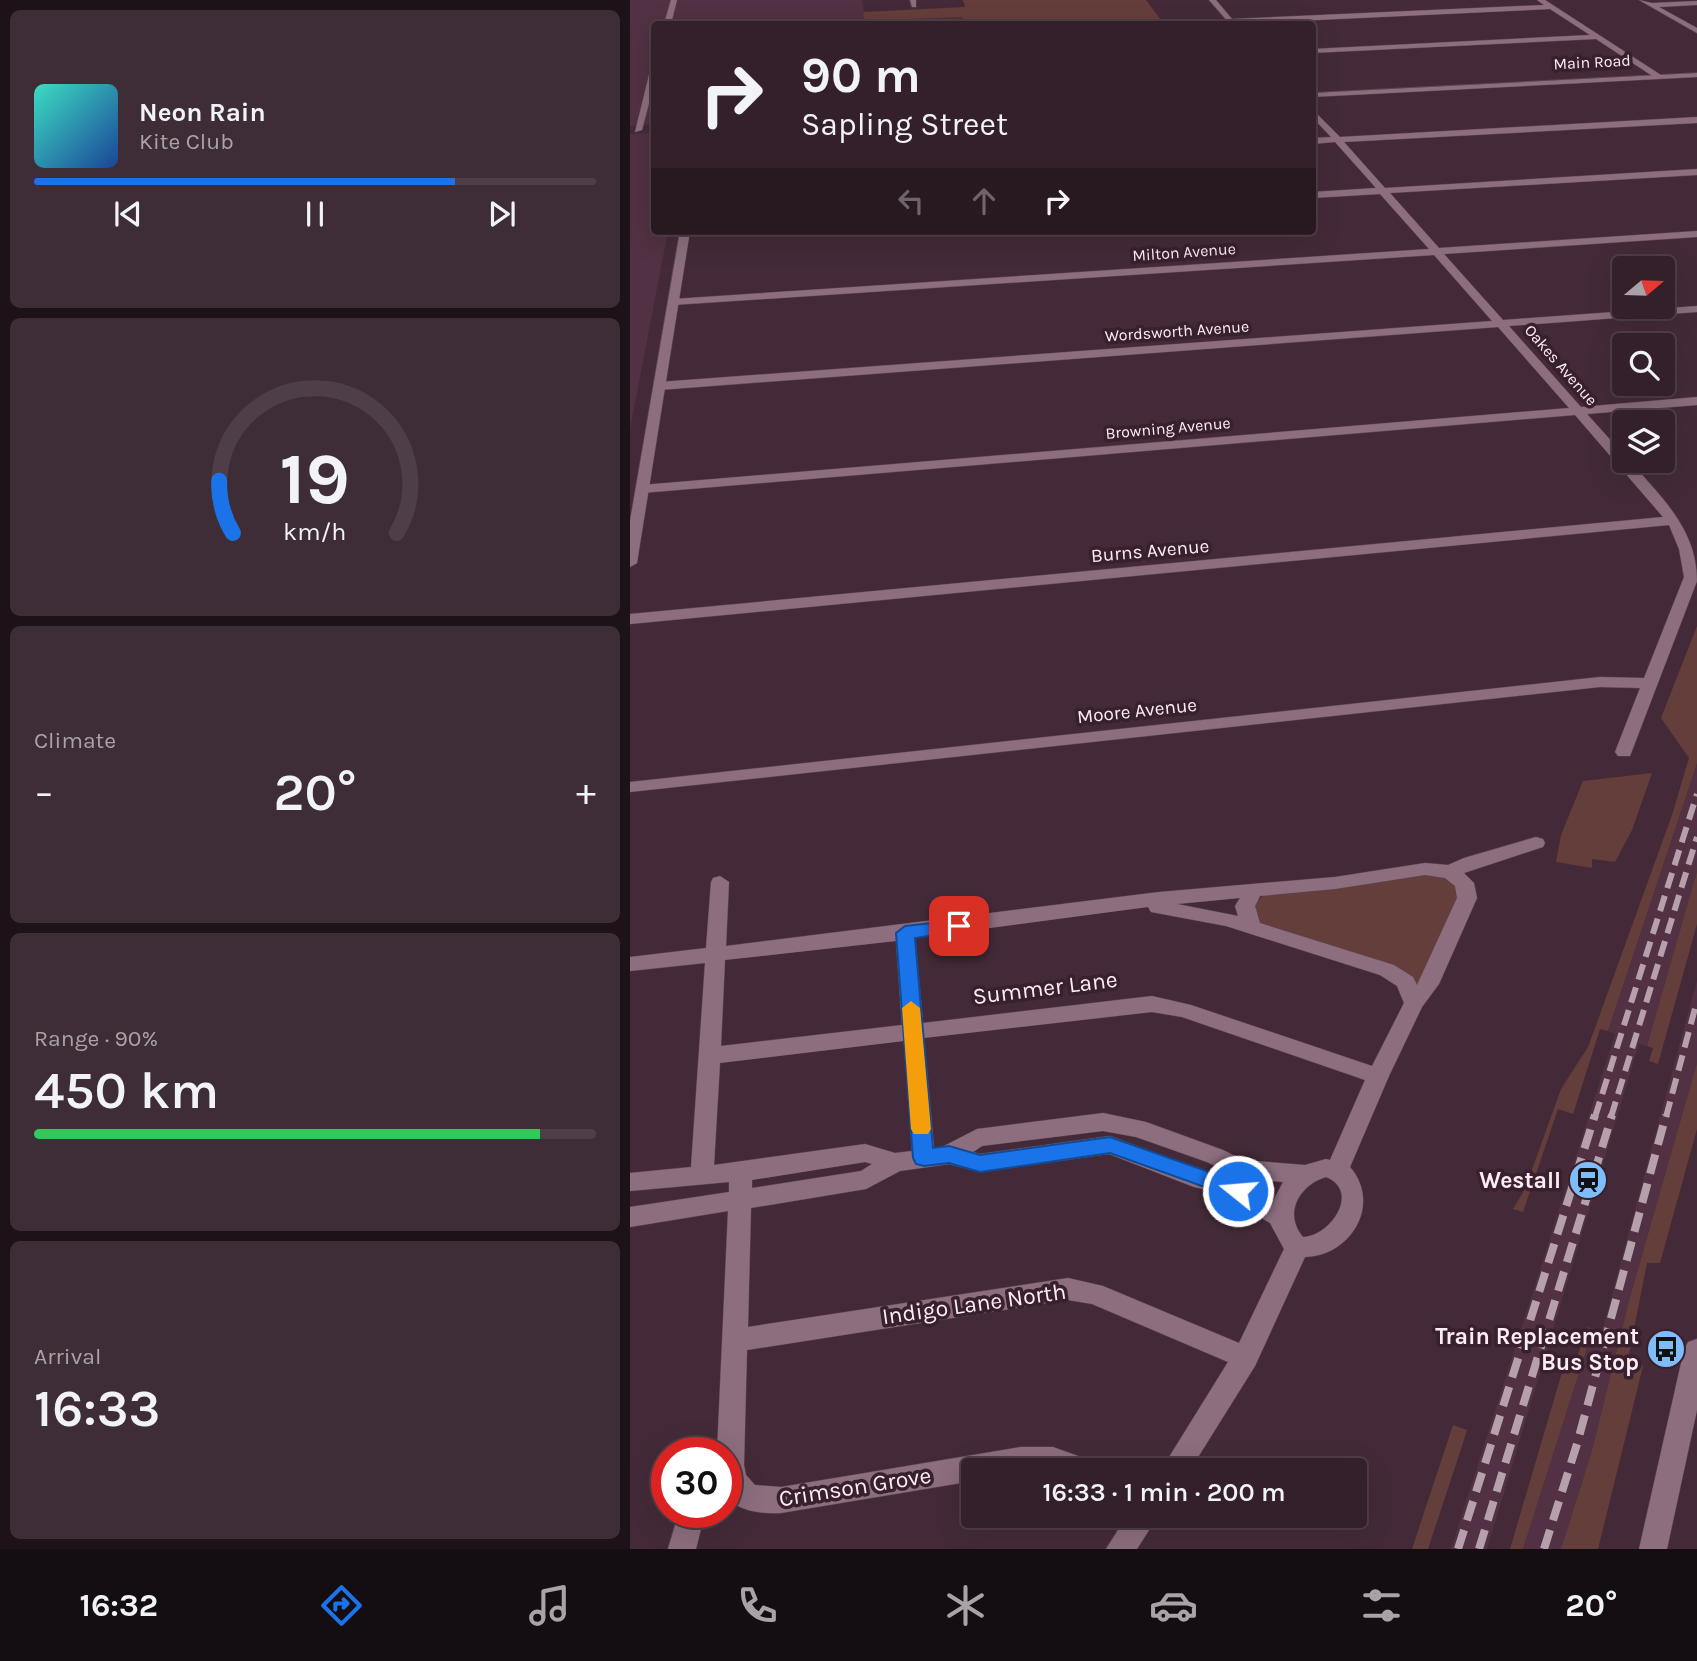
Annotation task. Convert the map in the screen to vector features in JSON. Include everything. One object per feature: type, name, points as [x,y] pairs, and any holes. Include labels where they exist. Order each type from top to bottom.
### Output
[{"type":"street","points":[[668,21],[674,0]]},
{"type":"street","points":[[1212,0],[1230,21]]},
{"type":"street","points":[[1540,0],[1656,75]]},
{"type":"street","points":[[1642,0],[1697,31]]},
{"type":"street","points":[[1651,5],[1697,4]]},
{"type":"street","points":[[1272,21],[1551,7]]},
{"type":"street","points":[[1675,19],[1697,18]]},
{"type":"street","points":[[1316,51],[1598,37]]},
{"type":"street","name":"Main Road","points":[[1316,92],[1697,73]]},
{"type":"street","points":[[638,130],[651,82]]},
{"type":"street","name":"Oakes Avenue","points":[[1316,115],[1673,520],[1690,553],[1691,577],[1625,752]]},
{"type":"street","points":[[1316,141],[1697,120]]},
{"type":"street","points":[[1316,195],[1697,172]]},
{"type":"street","name":"Milton Avenue","points":[[673,302],[1697,234]]},
{"type":"street","points":[[630,563],[684,235]]},
{"type":"street","name":"Wordsworth Avenue","points":[[659,386],[1697,309]]},
{"type":"street","name":"Browning Avenue","points":[[642,489],[1697,401]]},
{"type":"street","name":"Burns Avenue","points":[[630,619],[1673,520]]},
{"type":"street","name":"Moore Avenue","points":[[630,788],[1586,683],[1649,683]]},
{"type":"street","points":[[630,964],[1254,890],[1335,883],[1425,869],[1450,872],[1481,859],[1536,843]]},
{"type":"street","points":[[1338,1169],[1378,1076],[1414,1003],[1429,984],[1467,898],[1464,883],[1450,872]]},
{"type":"street","points":[[702,1176],[720,882]]},
{"type":"street","points":[[1251,927],[1245,906],[1254,890]]},
{"type":"street","points":[[1122,906],[1180,909],[1251,927],[1395,973],[1406,982],[1414,1003]]},
{"type":"street","points":[[905,933],[924,1158]]},
{"type":"street","name":"Summer Lane","points":[[708,1056],[1152,1004],[1184,1010],[1378,1076]]},
{"type":"street","points":[[630,1217],[866,1180],[895,1162],[949,1154],[977,1138],[1103,1122],[1138,1128],[1215,1156],[1240,1169],[1303,1174],[1326,1168],[1338,1169],[1351,1183],[1353,1195],[1348,1220],[1330,1241],[1312,1247],[1297,1247],[1283,1231],[1280,1217],[1285,1197],[1303,1174]]},
{"type":"street","points":[[949,1154],[980,1163],[1110,1145],[1202,1180],[1224,1184],[1280,1217]]},
{"type":"street","points":[[630,1182],[741,1172],[865,1153],[895,1162]]},
{"type":"street","name":"Crimson Grove","points":[[731,1437],[741,1172]]},
{"type":"street","points":[[1183,1458],[1246,1358],[1279,1293],[1297,1247]]},
{"type":"street","name":"Indigo Lane North","points":[[733,1341],[1068,1289],[1094,1294],[1246,1358]]},
{"type":"street","points":[[1653,1549],[1697,1351]]},
{"type":"street","name":"Crimson Grove","points":[[742,1493],[766,1501],[961,1470]]},
{"type":"street","points":[[682,1549],[687,1528]]},
{"type":"street","points":[[1120,1549],[1135,1528]]},
{"type":"shaded area","points":[[630,0],[862,0],[865,21],[651,21],[651,124],[630,126]]},
{"type":"shaded area","points":[[963,0],[1146,0],[1162,21],[964,21],[962,17],[865,21],[863,12],[965,7]]},
{"type":"shaded area","points":[[962,17],[964,21],[865,21]]},
{"type":"shaded area","points":[[651,133],[651,235],[667,235],[630,429],[630,134]]},
{"type":"shaded area","points":[[1697,626],[1697,763],[1608,1031],[1600,1029],[1573,1114],[1558,1109],[1523,1212],[1513,1209],[1525,1189],[1561,1089],[1588,1047],[1672,815],[1689,758],[1661,718]]},
{"type":"shaded area","points":[[1697,763],[1697,871],[1647,1046],[1639,1044],[1487,1549],[1451,1549],[1615,1034],[1608,1031]]},
{"type":"shaded area","points":[[1652,773],[1632,830],[1615,862],[1592,859],[1592,868],[1556,862],[1561,835],[1583,781]]},
{"type":"shaded area","points":[[1697,871],[1697,924],[1658,1064],[1649,1061],[1653,1048],[1647,1046]]},
{"type":"shaded area","points":[[1438,873],[1462,889],[1418,986],[1260,924],[1255,918],[1255,902],[1266,894]]},
{"type":"shaded area","points":[[1697,980],[1697,1063],[1630,1297],[1591,1454],[1561,1549],[1523,1549],[1593,1329],[1602,1331]]},
{"type":"shaded area","points":[[1697,1063],[1697,1129],[1660,1263],[1647,1263],[1628,1359],[1643,1366],[1598,1549],[1561,1549],[1591,1454],[1630,1297]]},
{"type":"shaded area","points":[[1588,1327],[1593,1329],[1523,1549],[1510,1549],[1565,1362],[1574,1365]]},
{"type":"shaded area","points":[[1453,1425],[1467,1430],[1428,1549],[1412,1549]]},
{"type":"railway","points":[[1595,1117],[1697,794]]},
{"type":"railway","points":[[1611,1117],[1697,837]]},
{"type":"railway","points":[[1666,1117],[1697,1001]]},
{"type":"railway","points":[[1458,1549],[1595,1115]]},
{"type":"railway","points":[[1479,1549],[1612,1115]]},
{"type":"railway","points":[[1544,1549],[1577,1444],[1666,1115]]},
{"type":"slow traffic","points":[[911,1008],[921,1129]]},
{"type":"place","name":"Westall","points":[[1588,1180]]},
{"type":"place","name":"Train Replacement Bus Stop","points":[[1666,1349]]},
{"type":"route","points":[[959,926],[905,933],[924,1158],[949,1154],[980,1163],[1110,1145],[1238,1191]]}]
